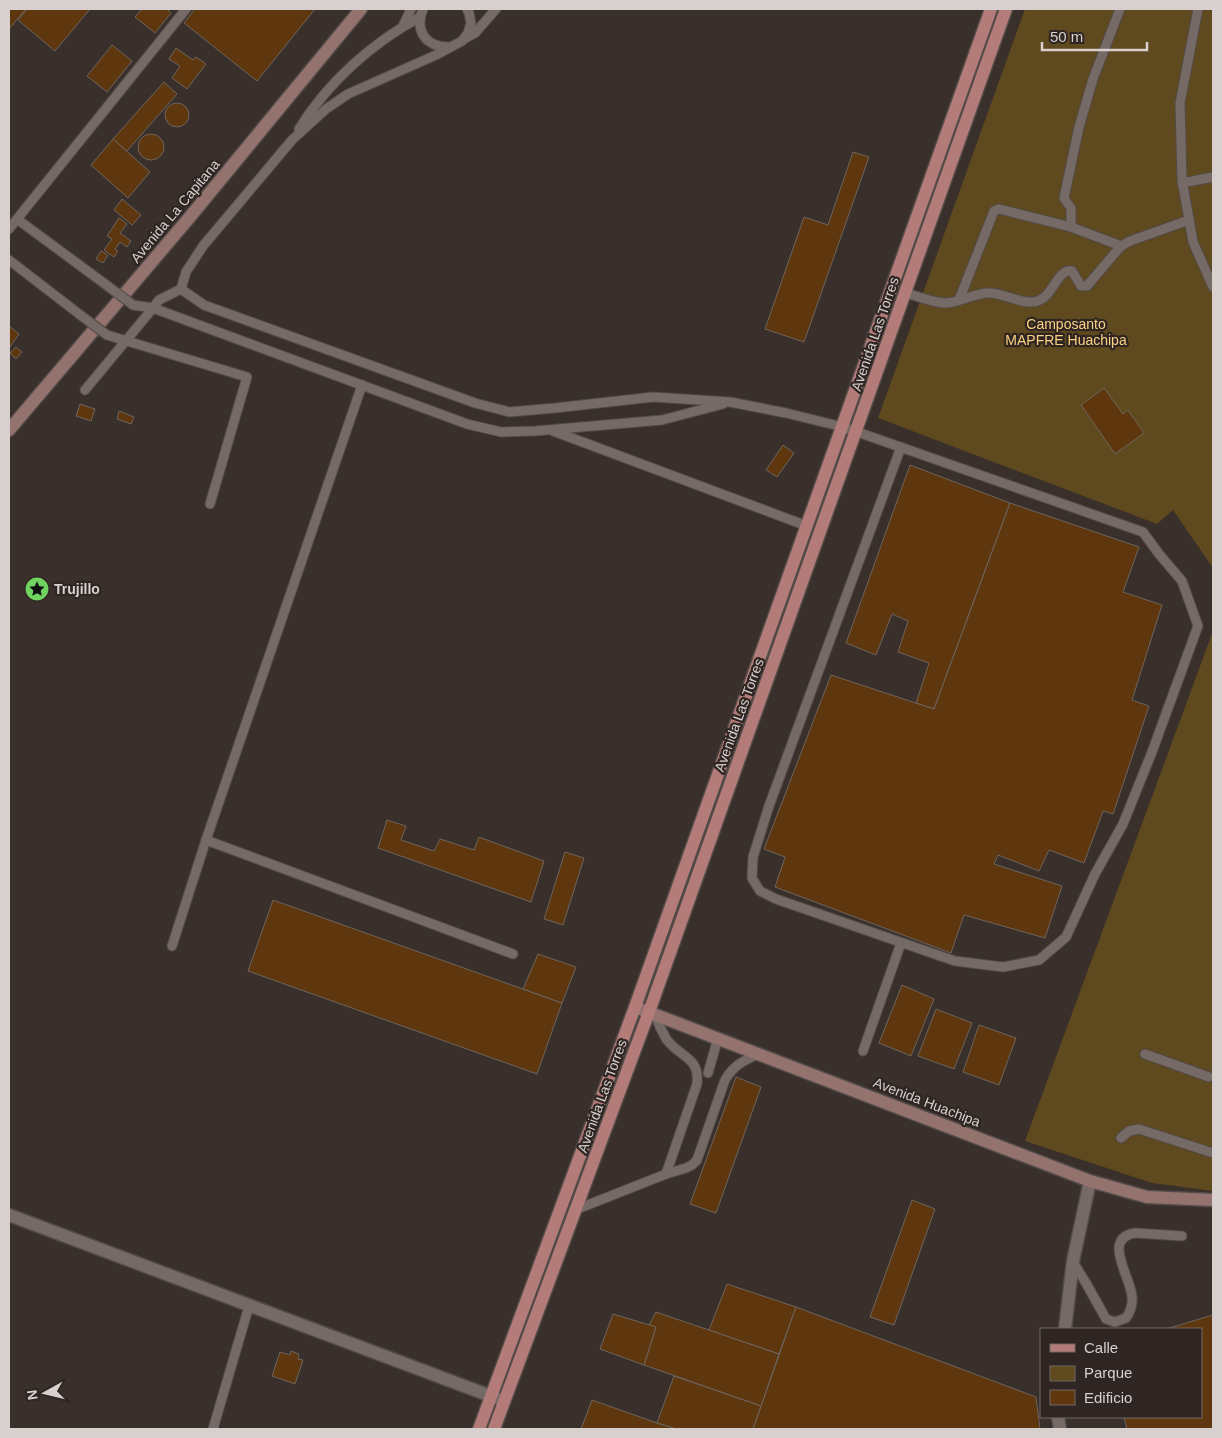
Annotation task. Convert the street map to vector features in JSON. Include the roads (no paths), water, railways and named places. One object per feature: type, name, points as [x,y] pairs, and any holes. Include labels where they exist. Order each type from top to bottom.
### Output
[{"type":"main road","name":"Avenida Las Torres","points":[[479,1429],[635,1007],[991,9]]},
{"type":"main road","name":"Avenida Las Torres","points":[[494,1429],[575,1210],[652,1013],[1006,9]]},
{"type":"street","name":"Avenida La Capitana","points":[[9,430],[182,226],[361,9]]},
{"type":"street","name":"Avenida Huachipa","points":[[635,1007],[1090,1181],[1147,1197],[1213,1200]]},
{"type":"street","points":[[1065,1328],[1072,1261],[1090,1181]]},
{"type":"street","points":[[9,1215],[504,1401]]},
{"type":"lane","points":[[9,229],[186,9]]},
{"type":"lane","points":[[403,26],[411,9]]},
{"type":"lane","points":[[462,41],[468,33],[471,23],[470,13],[467,9]]},
{"type":"lane","points":[[85,390],[159,300],[181,289],[186,272],[203,246],[292,140],[326,109],[348,94],[436,55],[475,33],[496,9]]},
{"type":"lane","points":[[1071,227],[1071,208],[1064,198],[1075,146],[1094,79],[1120,9]]},
{"type":"lane","points":[[1198,9],[1180,103],[1182,183],[1193,242],[1213,287]]},
{"type":"lane","points":[[292,140],[310,111],[340,78],[369,50],[420,12]]},
{"type":"lane","points":[[420,12],[420,25],[422,33],[427,40],[441,47],[449,47]]},
{"type":"lane","points":[[1182,183],[1213,177]]},
{"type":"lane","points":[[959,300],[994,211],[999,209],[1071,227],[1121,246]]},
{"type":"lane","points":[[18,219],[133,305],[153,308],[467,424],[501,432],[550,430],[662,420],[730,402]]},
{"type":"lane","points":[[905,293],[946,303],[975,294],[991,293],[1024,302],[1040,301],[1050,292],[1059,277],[1065,272],[1072,271],[1081,286],[1087,286],[1121,246],[1189,220]]},
{"type":"lane","points":[[9,260],[107,335],[247,377],[210,504]]},
{"type":"lane","points":[[181,289],[213,309],[475,404],[509,412],[653,397],[730,402],[843,427],[856,432],[901,447],[1143,532],[1182,581],[1198,626],[1152,752],[1123,824],[1095,874],[1066,937],[1039,960],[1003,967],[956,961],[776,899],[760,892],[752,878],[753,857],[768,806],[901,447]]},
{"type":"lane","points":[[172,946],[206,840],[362,384]]},
{"type":"lane","points":[[550,430],[808,526]]},
{"type":"lane","points":[[206,840],[513,954]]},
{"type":"lane","points":[[864,1050],[901,943]]},
{"type":"lane","points":[[652,1013],[668,1041],[692,1060],[698,1075],[666,1174]]},
{"type":"lane","points":[[708,1074],[718,1038]]},
{"type":"lane","points":[[575,1210],[692,1165],[697,1160],[725,1080],[738,1064],[758,1054]]},
{"type":"lane","points":[[1145,1054],[1211,1076],[1213,1086]]},
{"type":"lane","points":[[696,1069],[725,1080]]},
{"type":"lane","points":[[1121,1138],[1129,1131],[1139,1129],[1213,1153]]},
{"type":"lane","points":[[1072,1261],[1106,1319],[1115,1322],[1126,1318],[1132,1309],[1132,1295],[1118,1246],[1121,1239],[1128,1234],[1135,1233],[1182,1236]]},
{"type":"lane","points":[[213,1429],[249,1306]]},
{"type":"place","name":"Trujillo","points":[[37,589]]},
{"type":"park label","name":"Camposanto MAPFRE Huachipa","points":[[1066,332]]}]
